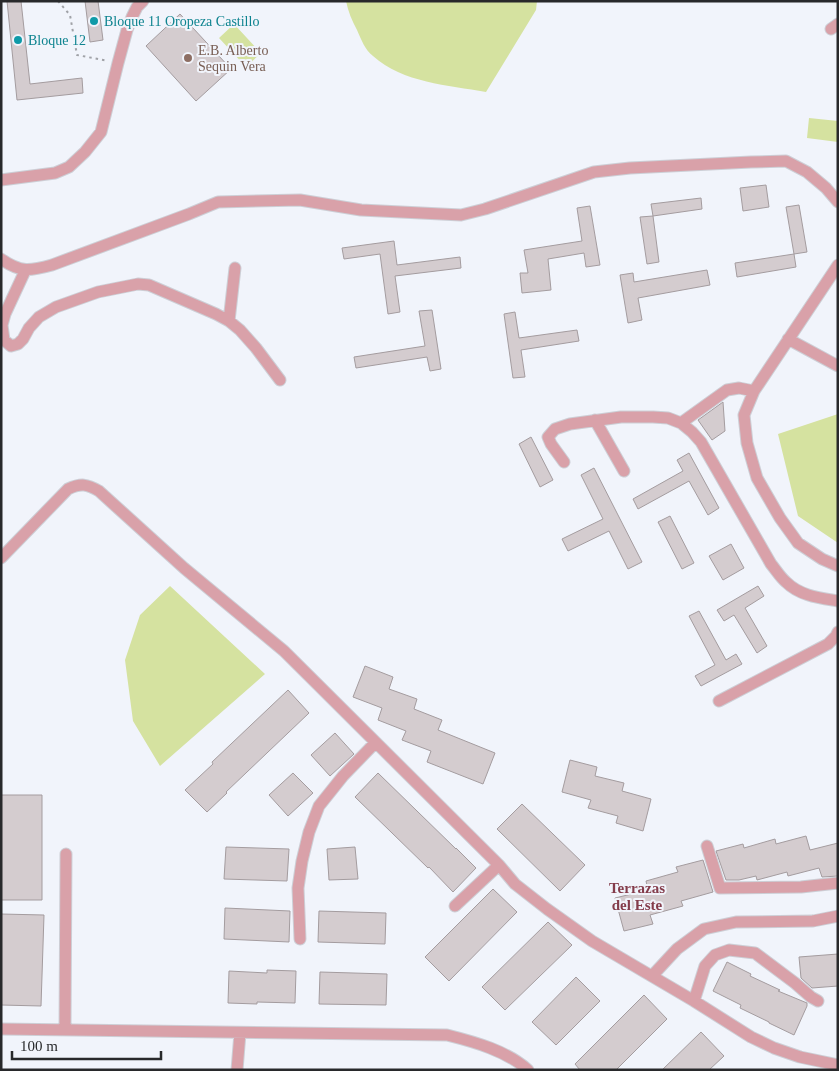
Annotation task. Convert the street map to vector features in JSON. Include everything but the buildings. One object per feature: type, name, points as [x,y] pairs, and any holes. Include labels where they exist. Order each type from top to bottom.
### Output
[{"type":"street","points":[[1,180],[55,173],[69,167],[85,152],[101,132],[118,63],[132,17],[137,7],[143,1]]},
{"type":"street","points":[[1,259],[25,271],[52,265],[218,202],[300,200],[361,210],[461,215],[485,209],[594,172],[658,167],[786,161],[807,172],[826,188],[838,202]]},
{"type":"street","points":[[838,265],[754,391],[744,415],[747,443],[757,478],[780,518],[798,543],[822,559],[838,566]]},
{"type":"street","points":[[229,321],[235,268]]},
{"type":"street","points":[[25,271],[5,314],[2,325],[4,340],[11,346],[18,344],[23,339],[38,317],[56,307],[98,292],[138,284],[148,286],[229,321],[256,348],[280,380]]},
{"type":"street","points":[[788,339],[838,366]]},
{"type":"street","points":[[681,423],[727,390],[739,388],[754,391]]},
{"type":"street","points":[[564,462],[548,437],[555,429],[570,424],[621,417],[668,418],[681,423],[701,442],[771,564],[785,581],[794,590],[838,601]]},
{"type":"street","points":[[595,420],[624,471]]},
{"type":"street","points":[[1,558],[68,489],[84,485],[100,491],[184,568],[310,675],[499,865],[515,884],[547,909],[592,941],[694,1001],[750,1038],[800,1057],[838,1065]]},
{"type":"street","points":[[719,700],[828,644],[838,632]]},
{"type":"street","points":[[300,939],[298,888],[309,832],[319,806],[343,776],[375,742]]},
{"type":"street","points":[[707,846],[720,888],[801,887],[838,883]]},
{"type":"street","points":[[66,854],[66,1030]]},
{"type":"street","points":[[455,906],[499,865]]},
{"type":"street","points":[[652,976],[677,949],[704,929],[736,922],[813,921],[838,916]]},
{"type":"street","points":[[694,1001],[705,966],[715,955],[730,950],[755,953],[795,983],[811,998],[818,1001]]},
{"type":"street","points":[[1,1029],[447,1035],[471,1041],[497,1051],[528,1070]]},
{"type":"street","points":[[237,1070],[240,1033]]},
{"type":"path","points":[[58,1],[70,15],[77,55],[118,63]]},
{"type":"green space","points":[[346,1],[537,1],[536,10],[486,92],[426,82],[385,65],[365,48],[352,20]]},
{"type":"green space","points":[[234,24],[261,53],[246,67],[219,38]]},
{"type":"green space","points":[[809,118],[838,121],[838,142],[807,138]]},
{"type":"green space","points":[[838,414],[838,543],[798,516],[778,434]]},
{"type":"green space","points":[[170,586],[265,674],[160,766],[133,721],[125,660],[140,615]]},
{"type":"place","name":"Bloque 11 Oropeza Castillo","points":[[94,21]]},
{"type":"place","name":"Bloque 12","points":[[18,40]]},
{"type":"place","name":"E.B. Alberto Sequin Vera","points":[[188,58]]},
{"type":"district","name":"Terrazas del Este","points":[[637,896]]}]
